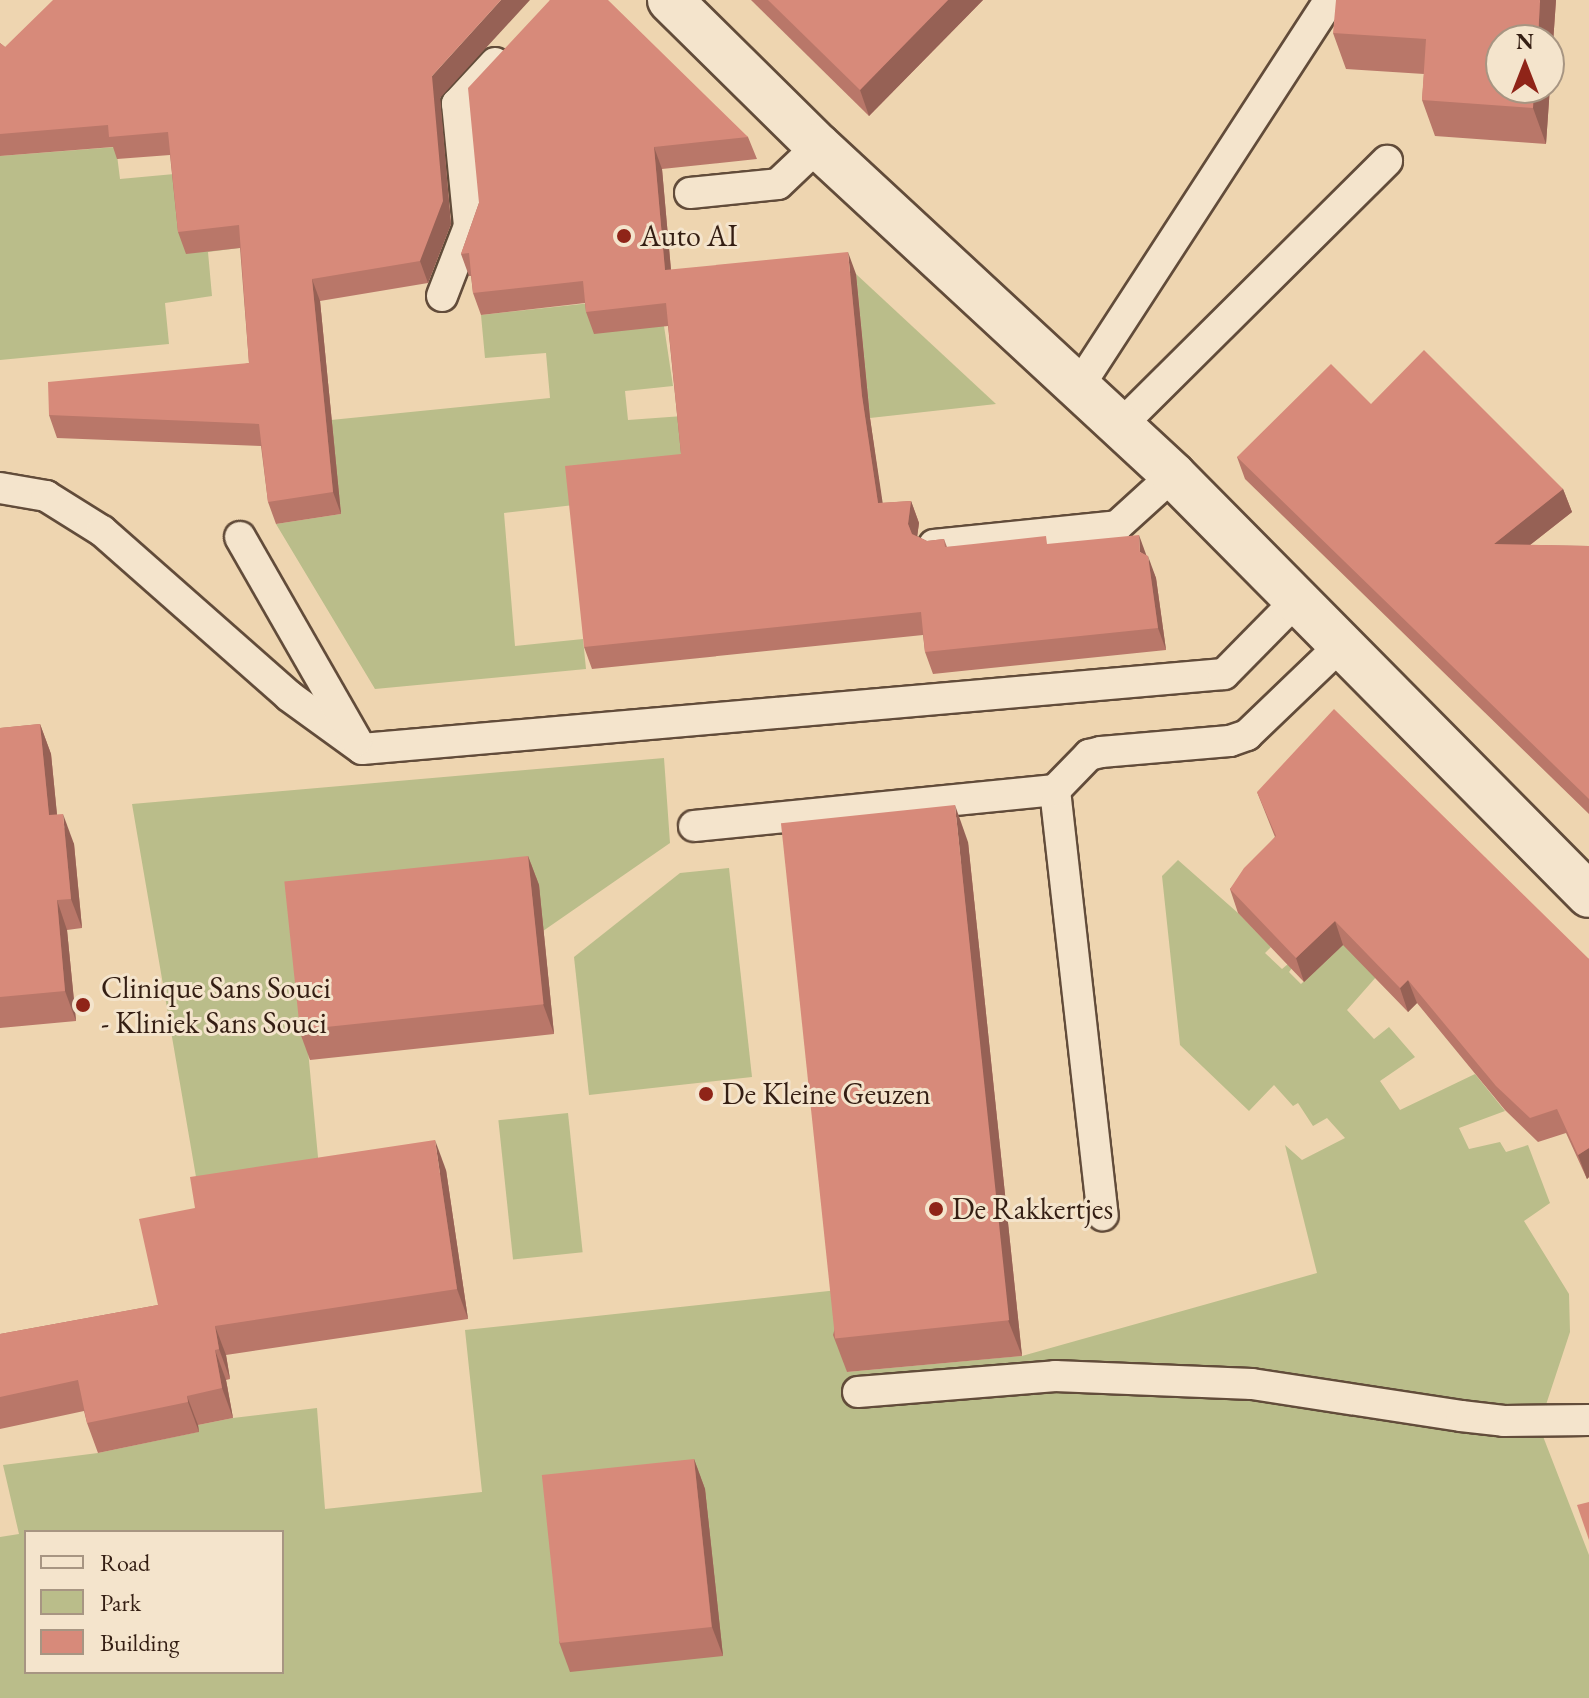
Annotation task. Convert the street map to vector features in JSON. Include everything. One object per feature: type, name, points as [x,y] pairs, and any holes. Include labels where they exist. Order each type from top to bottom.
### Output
[{"type":"street","points":[[670,0],[818,146],[1173,475],[1589,895]]},
{"type":"lane","points":[[1079,386],[1330,0]]},
{"type":"lane","points":[[442,296],[469,226],[457,104],[511,46]]},
{"type":"lane","points":[[690,193],[778,184],[818,146]]},
{"type":"lane","points":[[1121,425],[1387,161]]},
{"type":"lane","points":[[934,545],[1117,526],[1173,475]]},
{"type":"lane","points":[[0,488],[46,496],[102,531],[289,696],[362,749],[1224,674],[1298,599]]},
{"type":"lane","points":[[240,537],[362,749]]},
{"type":"lane","points":[[694,826],[1055,790],[1089,755],[1222,742],[1247,735],[1342,644]]},
{"type":"lane","points":[[1055,790],[1103,1215]]},
{"type":"lane","points":[[858,1392],[1055,1376],[1252,1384],[1447,1415],[1504,1421],[1589,1420]]},
{"type":"green space","points":[[116,147],[120,179],[196,172],[247,247],[208,252],[212,296],[165,303],[169,344],[0,360],[0,156]]},
{"type":"green space","points":[[856,274],[996,404],[870,418]]},
{"type":"green space","points":[[591,303],[664,326],[673,386],[625,391],[628,420],[683,416],[692,476],[574,505],[504,513],[515,646],[583,639],[586,669],[375,689],[276,524],[341,514],[331,420],[550,398],[546,353],[485,358],[481,315]]},
{"type":"green space","points":[[664,758],[670,843],[543,931],[538,885],[295,911],[321,1189],[201,1206],[132,804]]},
{"type":"green space","points":[[1178,860],[1238,913],[1271,947],[1265,953],[1282,969],[1288,964],[1292,968],[1289,972],[1301,984],[1352,936],[1384,968],[1347,1010],[1374,1039],[1389,1027],[1415,1057],[1380,1081],[1400,1110],[1475,1074],[1505,1111],[1459,1128],[1469,1149],[1500,1142],[1506,1152],[1528,1145],[1550,1203],[1524,1221],[1569,1294],[1570,1332],[1539,1426],[1589,1555],[1589,1698],[0,1698],[0,1537],[19,1534],[3,1465],[98,1453],[198,1432],[198,1425],[233,1418],[317,1408],[325,1509],[482,1492],[465,1330],[838,1290],[847,1372],[1022,1356],[1317,1273],[1285,1145],[1302,1160],[1345,1138],[1327,1118],[1313,1126],[1298,1103],[1293,1106],[1274,1085],[1249,1111],[1180,1045],[1162,876]]},
{"type":"green space","points":[[729,868],[752,1077],[589,1095],[574,957],[680,873]]},
{"type":"green space","points":[[568,1113],[583,1252],[513,1260],[498,1120]]},
{"type":"building","points":[[53,0],[501,0],[432,76],[443,201],[420,261],[312,279],[333,492],[268,502],[259,424],[49,415],[48,382],[249,363],[239,225],[178,232],[168,132],[109,137],[108,125],[0,134],[0,43],[5,47]]},
{"type":"building","points":[[550,0],[608,0],[748,137],[654,147],[665,270],[848,252],[862,396],[878,503],[911,501],[908,524],[912,534],[927,541],[944,539],[945,547],[1046,536],[1047,544],[1139,535],[1140,552],[1148,556],[1158,628],[925,652],[921,612],[584,647],[565,466],[681,454],[666,303],[586,312],[583,281],[473,293],[469,253],[461,254],[479,203],[468,88]]},
{"type":"building","points":[[768,0],[948,0],[860,90]]},
{"type":"building","points":[[1336,0],[1540,0],[1539,24],[1485,24],[1485,104],[1533,104],[1533,108],[1422,100],[1426,39],[1333,33]]},
{"type":"building","points":[[1424,350],[1563,489],[1494,544],[1589,546],[1589,799],[1237,457],[1331,364],[1371,404]]},
{"type":"building","points":[[1334,709],[1589,959],[1589,1148],[1578,1155],[1557,1109],[1530,1118],[1496,1086],[1408,980],[1400,988],[1335,921],[1296,958],[1230,889],[1244,868],[1276,836],[1257,792]]},
{"type":"building","points":[[40,724],[49,815],[63,814],[71,899],[57,900],[65,991],[0,997],[0,728]]},
{"type":"building","points":[[955,805],[1009,1320],[835,1338],[781,823]]},
{"type":"building","points":[[528,856],[544,1004],[300,1030],[284,882]]},
{"type":"building","points":[[435,1140],[457,1289],[215,1326],[219,1349],[215,1350],[222,1388],[187,1396],[188,1402],[87,1423],[78,1380],[0,1397],[0,1334],[158,1305],[139,1219],[195,1208],[190,1177]]},
{"type":"building","points":[[694,1459],[712,1627],[560,1643],[542,1475]]},
{"type":"building","points":[[1589,1502],[1589,1540],[1577,1505]]},
{"type":"place","name":"Auto AI","points":[[624,236]]},
{"type":"place","name":"Clinique Sans Souci - Kliniek Sans Souci","points":[[83,1005]]},
{"type":"place","name":"De Kleine Geuzen","points":[[706,1094]]},
{"type":"place","name":"De Rakkertjes","points":[[936,1209]]}]
